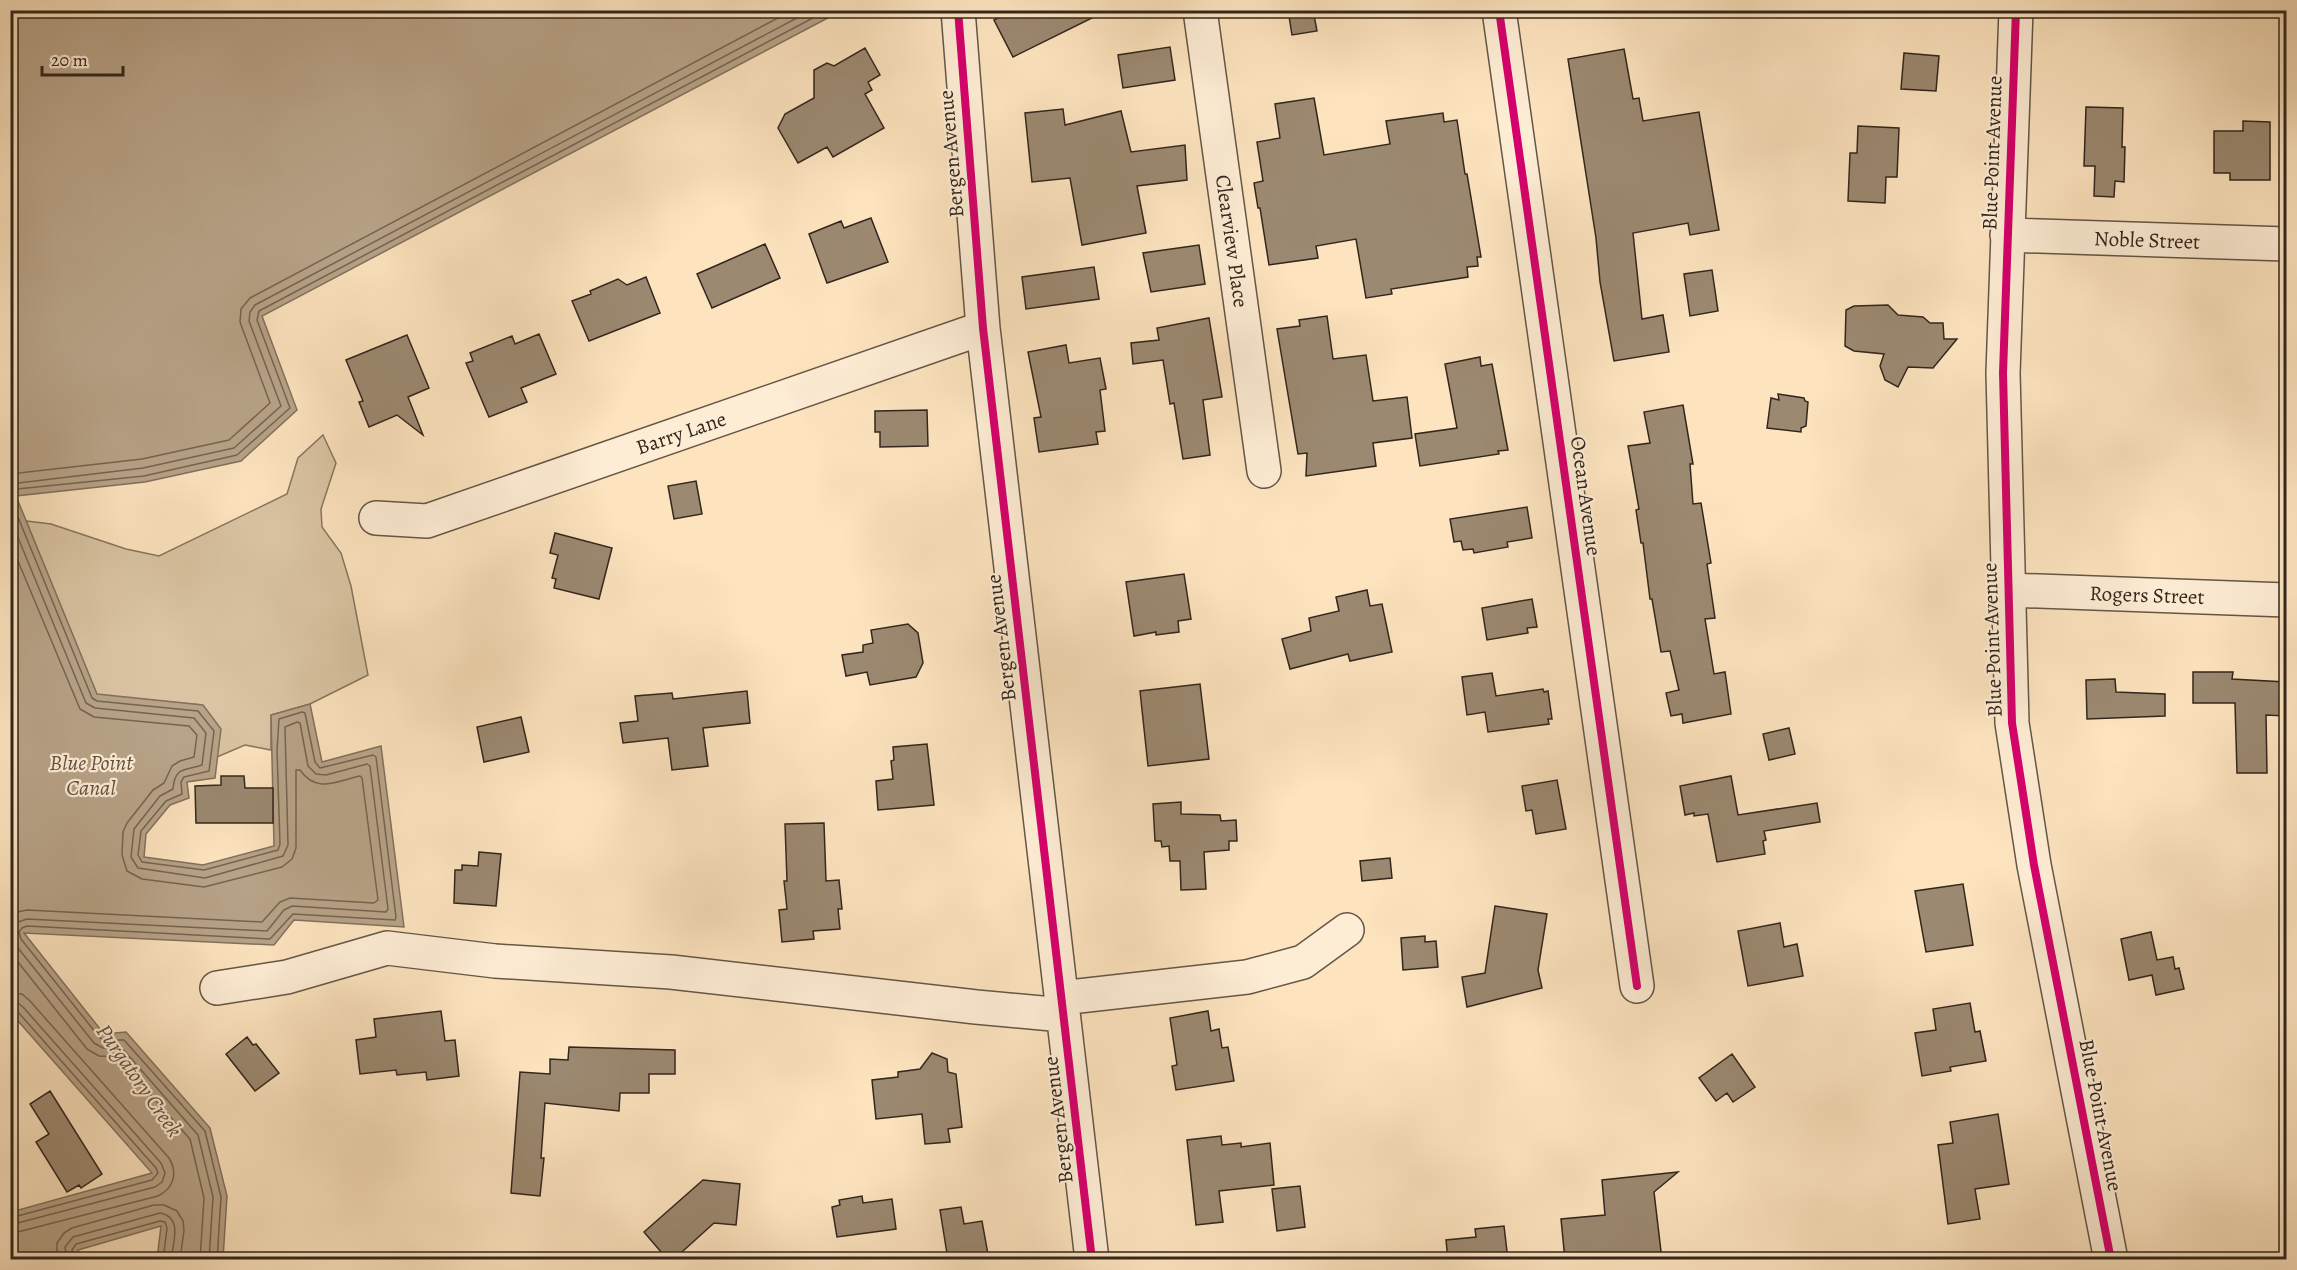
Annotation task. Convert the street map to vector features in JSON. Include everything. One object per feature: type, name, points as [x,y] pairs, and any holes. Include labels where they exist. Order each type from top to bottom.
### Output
[{"type":"street","name":"Bergen Avenue","points":[[958,10],[983,328],[1092,1260]]},
{"type":"street","name":"Clearview Place","points":[[1200,10],[1264,471]]},
{"type":"street","name":"Ocean Avenue","points":[[1500,10],[1637,986]]},
{"type":"street","name":"Blue Point Avenue","points":[[2016,10],[2003,373],[2012,723],[2034,865],[2111,1260]]},
{"type":"street","name":"Noble Street","points":[[2007,235],[2286,244]]},
{"type":"street","name":"Barry Lane","points":[[376,518],[427,522],[983,328]]},
{"type":"street","name":"Rogers Street","points":[[2007,590],[2286,600]]},
{"type":"street","points":[[217,988],[287,977],[387,948],[495,961],[671,972],[976,1007],[1062,1006],[1247,976],[1303,962],[1347,930]]},
{"type":"shaded area","points":[[323,435],[336,463],[321,509],[322,527],[341,553],[351,586],[368,675],[310,704],[271,715],[271,750],[245,745],[217,757],[202,705],[97,695],[26,521],[51,524],[126,549],[159,556],[287,494],[298,458]]},
{"type":"water","points":[[10,11],[841,11],[262,316],[297,410],[241,461],[145,482],[16,496],[97,694],[203,705],[221,729],[215,778],[187,782],[189,798],[170,805],[146,834],[144,857],[203,865],[274,846],[271,715],[310,704],[322,762],[381,746],[404,927],[294,920],[274,945],[24,933],[104,1034],[126,1032],[210,1128],[227,1196],[223,1259],[157,1259],[161,1226],[78,1250],[81,1259],[11,1259],[11,1212],[152,1173],[11,1013]]},
{"type":"building","points":[[1013,10],[1108,10],[1013,57],[994,20]]},
{"type":"building","points":[[1288,10],[1313,10],[1317,31],[1292,35]]},
{"type":"building","points":[[1170,47],[1175,80],[1123,88],[1118,55]]},
{"type":"building","points":[[865,48],[880,75],[868,82],[872,90],[865,94],[884,128],[833,157],[827,147],[798,163],[778,128],[785,114],[814,98],[814,70],[827,63],[834,66]]},
{"type":"building","points":[[1624,49],[1633,99],[1639,98],[1643,121],[1699,112],[1719,230],[1690,235],[1688,223],[1633,233],[1642,319],[1663,315],[1669,352],[1614,361],[1600,282],[1596,238],[1568,59]]},
{"type":"building","points":[[1904,53],[1939,56],[1936,91],[1901,89]]},
{"type":"building","points":[[1314,98],[1324,155],[1390,144],[1386,121],[1443,113],[1444,122],[1457,120],[1481,257],[1477,257],[1478,266],[1467,267],[1468,277],[1391,289],[1392,294],[1366,298],[1356,239],[1316,246],[1318,258],[1269,265],[1254,183],[1263,181],[1257,142],[1280,138],[1275,104]]},
{"type":"building","points":[[2086,107],[2123,108],[2124,182],[2115,181],[2114,197],[2094,196],[2095,166],[2084,166]]},
{"type":"building","points":[[1063,109],[1065,125],[1121,111],[1131,152],[1185,145],[1187,180],[1137,186],[1146,233],[1082,245],[1070,178],[1032,182],[1025,113]]},
{"type":"building","points":[[2243,121],[2270,122],[2270,180],[2230,180],[2230,173],[2214,173],[2214,131],[2243,131]]},
{"type":"building","points":[[1858,126],[1899,128],[1897,177],[1886,177],[1885,203],[1848,201],[1850,153],[1857,153]]},
{"type":"building","points":[[871,218],[888,262],[827,283],[809,234],[841,221],[844,228]]},
{"type":"building","points":[[765,244],[780,278],[712,308],[697,274]]},
{"type":"building","points":[[1199,245],[1205,284],[1151,292],[1143,253]]},
{"type":"building","points":[[1094,267],[1099,299],[1026,309],[1022,277]]},
{"type":"building","points":[[1712,270],[1718,311],[1690,316],[1684,274]]},
{"type":"building","points":[[646,277],[660,313],[589,341],[572,301],[591,294],[590,291],[618,279],[627,285]]},
{"type":"building","points":[[1888,305],[1898,315],[1923,317],[1930,323],[1943,323],[1944,339],[1957,339],[1933,368],[1908,367],[1898,387],[1885,380],[1880,366],[1884,354],[1854,351],[1845,346],[1846,310],[1854,306]]},
{"type":"building","points":[[1327,316],[1333,359],[1366,355],[1373,401],[1407,397],[1412,438],[1373,443],[1376,466],[1306,476],[1307,453],[1298,454],[1277,329],[1300,326],[1299,320]]},
{"type":"building","points":[[1209,318],[1222,397],[1203,400],[1210,455],[1183,459],[1174,403],[1170,404],[1163,360],[1133,364],[1131,343],[1159,340],[1157,328]]},
{"type":"building","points":[[539,334],[556,374],[521,388],[527,402],[489,417],[466,363],[473,361],[470,353],[512,336],[515,344]]},
{"type":"building","points":[[407,335],[429,388],[408,397],[423,435],[397,415],[369,427],[359,402],[363,401],[346,360]]},
{"type":"building","points":[[1066,345],[1069,363],[1100,358],[1106,389],[1100,390],[1105,431],[1096,432],[1098,444],[1039,452],[1034,418],[1041,417],[1028,352]]},
{"type":"building","points":[[1480,357],[1481,366],[1492,364],[1508,450],[1498,451],[1499,454],[1420,466],[1415,434],[1457,428],[1445,364]]},
{"type":"building","points":[[1778,394],[1804,398],[1808,402],[1806,426],[1801,428],[1801,432],[1767,428],[1771,398],[1779,400]]},
{"type":"building","points":[[1683,405],[1693,464],[1690,464],[1693,504],[1701,503],[1711,563],[1707,564],[1715,618],[1705,619],[1714,674],[1725,672],[1731,714],[1683,723],[1682,714],[1671,716],[1666,693],[1679,690],[1670,651],[1661,652],[1652,599],[1650,599],[1643,543],[1641,543],[1636,510],[1639,509],[1628,446],[1650,443],[1644,412]]},
{"type":"building","points":[[927,410],[928,446],[880,447],[880,432],[875,432],[875,411]]},
{"type":"building","points":[[696,481],[702,514],[674,519],[668,486]]},
{"type":"building","points":[[1527,507],[1532,538],[1507,542],[1508,547],[1474,553],[1473,549],[1463,550],[1461,541],[1454,542],[1450,519]]},
{"type":"building","points":[[555,533],[612,548],[599,599],[554,588],[556,579],[552,578],[558,555],[550,553]]},
{"type":"building","points":[[1184,574],[1191,619],[1178,621],[1179,632],[1156,635],[1156,632],[1134,636],[1126,582]]},
{"type":"building","points":[[1367,590],[1370,606],[1382,604],[1392,652],[1350,661],[1348,654],[1290,669],[1282,639],[1311,631],[1309,618],[1339,611],[1336,597]]},
{"type":"building","points":[[1532,599],[1537,627],[1527,628],[1528,633],[1487,640],[1482,608]]},
{"type":"building","points":[[908,624],[918,633],[923,663],[916,677],[870,685],[867,672],[846,676],[842,655],[863,652],[863,645],[873,643],[871,630]]},
{"type":"building","points":[[2193,672],[2233,672],[2232,679],[2286,682],[2286,716],[2266,715],[2267,773],[2237,773],[2235,703],[2193,703]]},
{"type":"building","points":[[1492,673],[1496,696],[1543,689],[1544,692],[1548,691],[1552,719],[1548,719],[1549,724],[1488,732],[1485,712],[1467,715],[1462,677]]},
{"type":"building","points":[[2115,679],[2116,692],[2165,694],[2165,716],[2087,719],[2086,680]]},
{"type":"building","points":[[1200,684],[1209,759],[1148,766],[1140,691]]},
{"type":"building","points":[[747,691],[750,723],[703,728],[708,766],[672,770],[668,738],[623,743],[620,723],[638,721],[635,696],[672,693],[673,699]]},
{"type":"building","points":[[521,717],[529,752],[484,762],[477,727]]},
{"type":"building","points":[[1789,728],[1795,754],[1769,760],[1763,734]]},
{"type":"building","points":[[927,744],[934,805],[878,810],[876,781],[893,779],[891,761],[894,760],[893,747]]},
{"type":"building","points":[[221,776],[244,776],[245,788],[273,788],[273,823],[196,823],[195,786],[221,785]]},
{"type":"building","points":[[1731,776],[1738,815],[1817,803],[1820,822],[1764,831],[1765,854],[1717,862],[1708,814],[1685,815],[1680,786]]},
{"type":"building","points":[[1557,780],[1566,829],[1536,834],[1532,810],[1526,811],[1522,786]]},
{"type":"building","points":[[1181,802],[1181,814],[1220,815],[1221,821],[1236,820],[1237,841],[1229,841],[1229,850],[1204,852],[1206,889],[1181,890],[1180,861],[1170,861],[1169,846],[1162,847],[1161,841],[1155,841],[1153,804]]},
{"type":"building","points":[[824,823],[826,881],[839,880],[842,909],[838,909],[840,929],[813,931],[814,939],[782,942],[779,910],[787,909],[784,881],[787,881],[785,824]]},
{"type":"building","points":[[479,852],[501,854],[496,906],[454,903],[455,870],[462,870],[462,865],[478,866]]},
{"type":"building","points":[[1390,858],[1392,878],[1362,881],[1360,861]]},
{"type":"building","points":[[1963,884],[1973,945],[1926,952],[1915,891]]},
{"type":"building","points":[[1495,906],[1547,914],[1538,970],[1542,988],[1467,1007],[1462,977],[1485,973]]},
{"type":"building","points":[[1780,923],[1784,947],[1797,944],[1803,976],[1748,986],[1738,931]]},
{"type":"building","points":[[2151,932],[2157,960],[2173,957],[2175,969],[2179,968],[2184,989],[2156,995],[2152,975],[2129,980],[2121,939]]},
{"type":"building","points":[[1425,936],[1425,942],[1436,941],[1438,967],[1403,970],[1401,938]]},
{"type":"building","points":[[1970,1003],[1975,1032],[1980,1031],[1986,1061],[1950,1067],[1951,1071],[1922,1076],[1915,1033],[1936,1030],[1933,1009]]},
{"type":"building","points":[[441,1011],[445,1041],[455,1040],[459,1076],[427,1080],[426,1072],[397,1075],[396,1070],[360,1074],[356,1040],[376,1037],[374,1019]]},
{"type":"building","points":[[1208,1011],[1211,1031],[1219,1029],[1222,1048],[1228,1047],[1234,1081],[1176,1090],[1172,1066],[1177,1065],[1170,1018]]},
{"type":"building","points":[[247,1037],[253,1045],[256,1044],[279,1073],[255,1091],[226,1054]]},
{"type":"building","points":[[569,1047],[675,1050],[675,1074],[649,1074],[649,1093],[620,1093],[619,1111],[545,1103],[541,1158],[544,1158],[540,1196],[511,1193],[520,1072],[550,1074],[550,1059],[568,1060]]},
{"type":"building","points":[[932,1053],[947,1059],[948,1072],[956,1074],[962,1127],[948,1129],[950,1142],[925,1144],[922,1114],[876,1119],[872,1080],[898,1077],[898,1072],[920,1069]]},
{"type":"building","points":[[1732,1054],[1755,1087],[1733,1102],[1727,1093],[1716,1101],[1699,1078]]},
{"type":"building","points":[[50,1091],[102,1174],[81,1188],[79,1185],[67,1192],[36,1142],[49,1134],[30,1104]]},
{"type":"building","points":[[1998,1114],[2009,1184],[1975,1189],[1980,1219],[1948,1224],[1938,1145],[1953,1143],[1950,1122]]},
{"type":"building","points":[[1221,1136],[1222,1145],[1241,1143],[1241,1147],[1270,1143],[1274,1185],[1219,1191],[1223,1222],[1196,1225],[1187,1140]]},
{"type":"building","points":[[1678,1172],[1654,1192],[1662,1260],[1565,1260],[1561,1219],[1605,1215],[1602,1180]]},
{"type":"building","points":[[703,1180],[740,1184],[736,1225],[714,1223],[673,1260],[668,1260],[644,1232]]},
{"type":"building","points":[[1300,1186],[1305,1227],[1277,1231],[1272,1189]]},
{"type":"building","points":[[862,1196],[863,1203],[892,1199],[896,1229],[837,1237],[832,1207],[840,1205],[839,1200]]},
{"type":"building","points":[[961,1207],[964,1224],[982,1221],[989,1260],[948,1260],[940,1210]]},
{"type":"building","points":[[1504,1226],[1508,1260],[1448,1260],[1446,1240],[1476,1237],[1475,1229]]},
{"type":"cycle path","points":[[958,10],[983,328],[1092,1260]]},
{"type":"cycle path","points":[[1499,10],[1637,986]]},
{"type":"cycle path","points":[[2016,10],[2003,373],[2012,723],[2034,865],[2111,1260]]},
{"type":"water label","name":"Blue Point Canal","points":[[91,774]]},
{"type":"water label","name":"Purgatory Creek","points":[[140,1080]]}]
